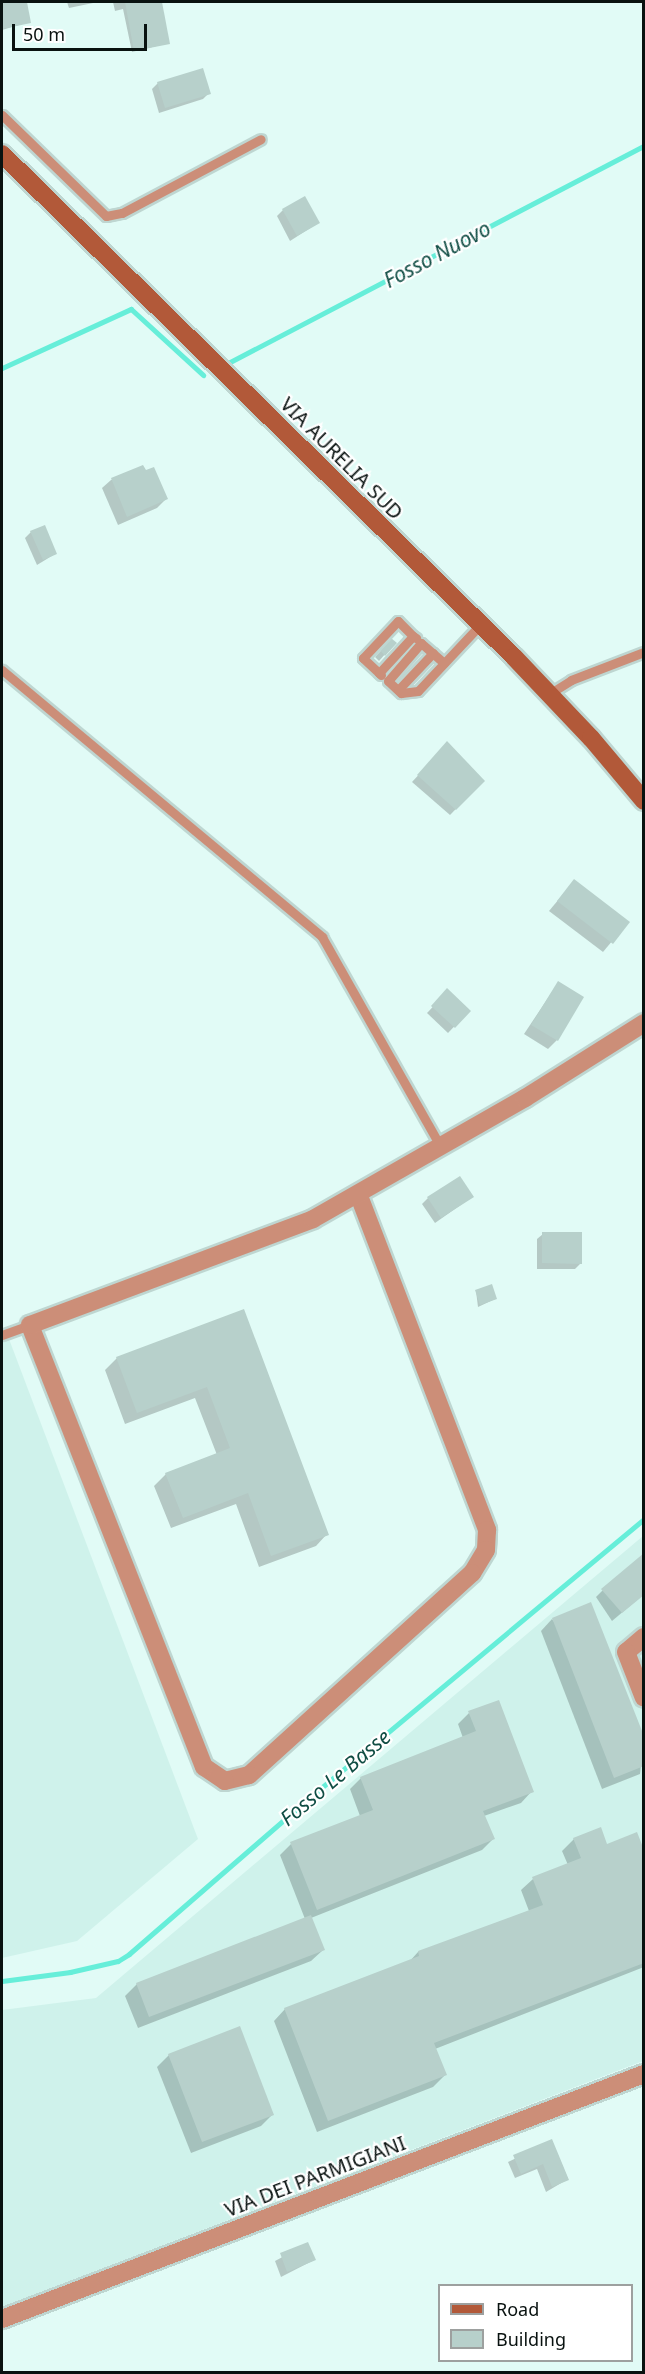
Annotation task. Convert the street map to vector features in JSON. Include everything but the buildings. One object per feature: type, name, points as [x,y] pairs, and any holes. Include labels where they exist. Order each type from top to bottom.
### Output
[{"type":"main road","name":"VIA AURELIA SUD","points":[[2,154],[549,694],[644,801]]},
{"type":"street","points":[[359,1196],[487,1530],[486,1550],[472,1573],[242,1779],[225,1781],[204,1767],[30,1324],[312,1219],[359,1196],[644,1023]]},
{"type":"street","points":[[644,1638],[626,1652],[644,1698]]},
{"type":"street","name":"VIA DEI PARMIGIANI","points":[[2,2319],[644,2074]]},
{"type":"lane","points":[[2,115],[106,216],[122,213],[261,139]]},
{"type":"lane","points":[[444,663],[398,621],[363,658],[398,690],[418,691],[480,625]]},
{"type":"lane","points":[[379,673],[413,636]]},
{"type":"lane","points":[[388,681],[421,642]]},
{"type":"lane","points":[[549,694],[571,680],[644,652]]},
{"type":"lane","points":[[398,690],[433,653]]},
{"type":"lane","points":[[2,670],[322,937],[441,1147]]},
{"type":"lane","points":[[2,1335],[30,1324]]},
{"type":"shaded area","points":[[9,1339],[198,1839],[77,1941],[2,1958],[2,1342]]},
{"type":"shaded area","points":[[643,1536],[643,2061],[2,2307],[2,2010],[96,1998]]},
{"type":"waterway","name":"Fosso Nuovo","points":[[230,362],[644,146]]},
{"type":"waterway","points":[[2,368],[131,309],[203,375]]},
{"type":"waterway","name":"Fosso Le Basse","points":[[2,1981],[70,1972],[118,1961],[129,1954],[309,1798],[644,1519]]}]
